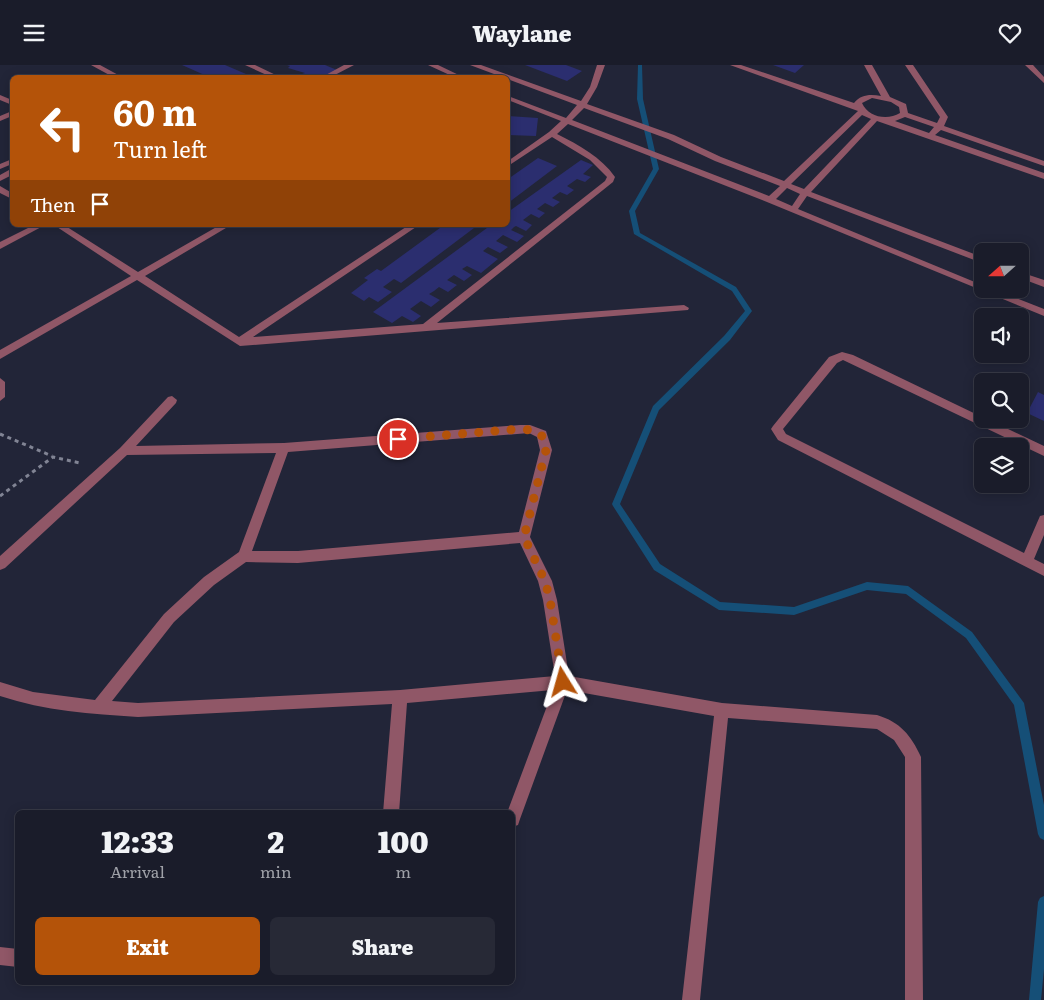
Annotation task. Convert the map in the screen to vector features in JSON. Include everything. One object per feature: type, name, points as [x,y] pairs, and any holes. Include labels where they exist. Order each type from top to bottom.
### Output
[{"type":"street","points":[[95,65],[103,73],[110,75]]},
{"type":"street","points":[[249,65],[272,75]]},
{"type":"street","points":[[330,75],[350,65]]},
{"type":"street","points":[[432,65],[454,75]]},
{"type":"street","points":[[474,65],[501,75]]},
{"type":"street","points":[[510,163],[552,134],[583,105],[596,85],[601,65]]},
{"type":"street","points":[[734,65],[860,109],[876,118],[900,117],[904,113]]},
{"type":"street","points":[[868,65],[886,97]]},
{"type":"street","points":[[909,65],[943,114],[939,127],[929,136]]},
{"type":"street","points":[[1029,65],[1044,81]]},
{"type":"street","points":[[510,78],[671,137],[718,159],[974,257]]},
{"type":"street","points":[[860,109],[858,103],[865,98],[886,97],[903,106],[904,113]]},
{"type":"street","points":[[510,99],[770,200],[974,284]]},
{"type":"street","points":[[770,200],[860,109]]},
{"type":"street","points":[[904,113],[1044,163]]},
{"type":"street","points":[[793,210],[805,193],[876,118]]},
{"type":"street","points":[[885,119],[1044,176]]},
{"type":"street","points":[[426,326],[609,182],[611,177],[601,165],[552,134]]},
{"type":"street","points":[[0,246],[37,227]]},
{"type":"street","points":[[61,227],[240,342],[426,326],[684,308]]},
{"type":"street","points":[[0,355],[224,227]]},
{"type":"street","points":[[240,342],[412,227]]},
{"type":"street","points":[[1029,278],[1044,284]]},
{"type":"street","points":[[1008,298],[1044,313]]},
{"type":"street","points":[[1044,451],[842,356],[833,360],[777,429],[782,437],[1044,570]]},
{"type":"street","points":[[0,382],[0,397]]},
{"type":"street","points":[[0,564],[124,451],[172,400]]},
{"type":"street","points":[[124,451],[284,448],[520,429],[538,432],[544,438],[546,450],[524,537],[545,581],[563,682],[515,811]]},
{"type":"street","points":[[98,708],[175,612],[209,581],[244,556],[284,448]]},
{"type":"street","points":[[1027,561],[1044,520]]},
{"type":"street","points":[[244,556],[298,557],[524,537]]},
{"type":"street","points":[[0,689],[41,699],[98,708],[138,710],[400,697],[563,682],[722,710],[877,722],[888,725],[904,739],[913,757],[914,1000]]},
{"type":"street","points":[[391,810],[400,697]]},
{"type":"street","points":[[691,1000],[722,710]]},
{"type":"street","points":[[0,956],[15,957]]},
{"type":"path","points":[[0,435],[53,457],[105,468]]},
{"type":"path","points":[[0,497],[53,457]]},
{"type":"building","points":[[182,65],[225,65],[248,75],[204,75]]},
{"type":"building","points":[[287,65],[325,65],[337,70],[327,75],[304,75],[302,74],[305,73],[288,68],[290,66]]},
{"type":"building","points":[[525,65],[566,65],[582,71],[567,81]]},
{"type":"building","points":[[773,65],[804,65],[795,73]]},
{"type":"building","points":[[510,116],[538,118],[536,136],[510,135]]},
{"type":"building","points":[[538,158],[557,166],[510,201],[510,178]]},
{"type":"building","points":[[581,160],[593,165],[583,174],[591,177],[585,182],[577,179],[567,186],[574,190],[567,195],[560,192],[552,198],[560,202],[553,207],[545,203],[537,209],[545,213],[539,218],[531,214],[523,220],[532,225],[526,231],[516,226],[511,230],[524,236],[517,242],[503,235],[496,241],[508,247],[500,253],[488,247],[483,251],[498,259],[481,273],[467,266],[462,269],[472,275],[464,281],[454,275],[447,280],[457,285],[448,292],[439,287],[429,294],[440,300],[431,307],[421,301],[410,309],[421,316],[413,322],[402,316],[392,323],[373,312],[488,227],[510,227],[510,211]]},
{"type":"building","points":[[441,227],[475,227],[401,283],[394,279],[383,287],[392,292],[378,302],[369,297],[364,301],[351,293],[368,280],[364,278],[377,269],[381,271]]},
{"type":"building","points":[[1038,392],[1044,395],[1044,421],[1029,414],[1029,409]]},
{"type":"waterway","points":[[640,65],[640,99],[656,169],[632,211],[637,234],[734,289],[749,311],[727,338],[656,408],[616,504],[657,567],[719,606],[794,611],[867,586],[908,590],[969,635],[1019,703],[1044,834]]},
{"type":"waterway","points":[[1035,1000],[1044,902]]},
{"type":"route","points":[[398,439],[520,429],[530,429],[542,435],[546,443],[546,450],[524,537],[545,581],[556,632],[563,682]]}]
